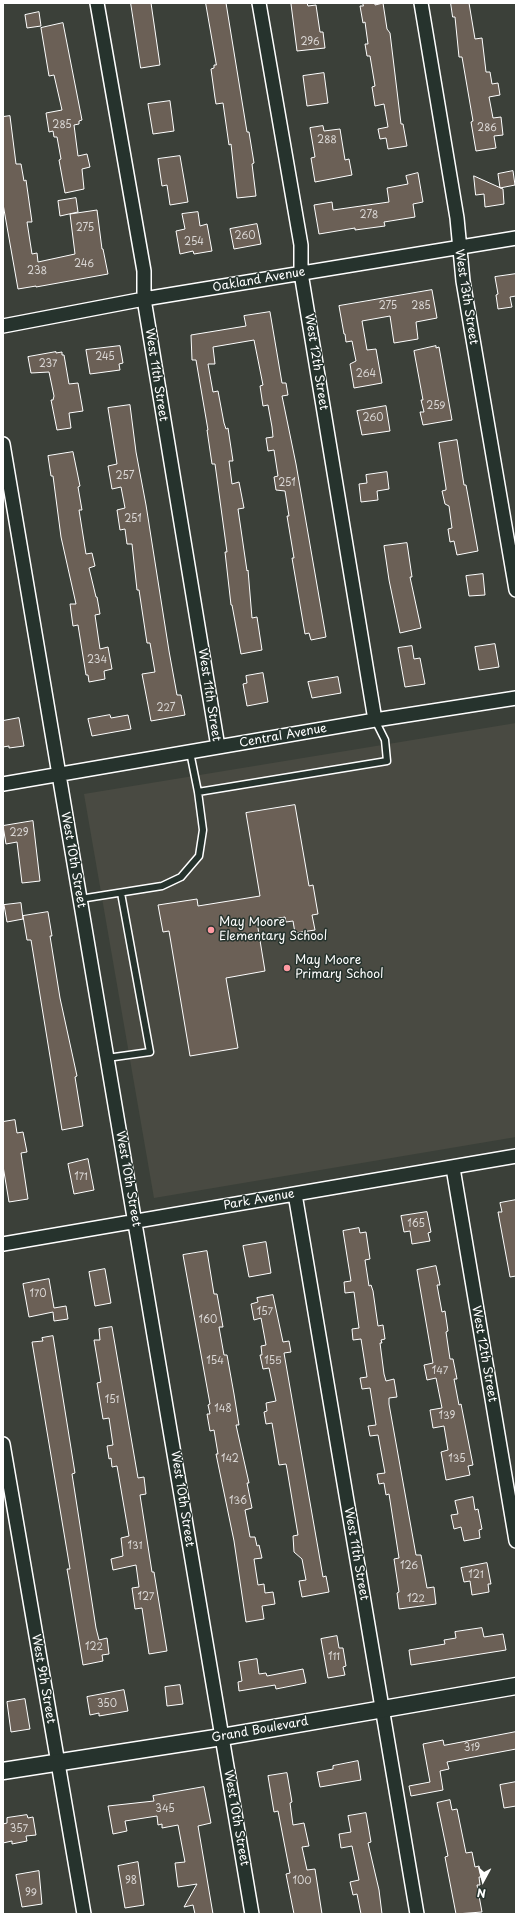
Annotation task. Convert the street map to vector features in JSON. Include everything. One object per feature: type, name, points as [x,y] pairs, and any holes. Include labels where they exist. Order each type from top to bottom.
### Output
[{"type":"street","name":"West 11th Street","points":[[97,3],[144,271],[144,300],[218,747]]},
{"type":"street","name":"West 12th Street","points":[[259,3],[301,245],[301,273],[376,720]]},
{"type":"street","name":"West 13th Street","points":[[421,3],[457,218],[458,247],[462,281],[516,590]]},
{"type":"street","name":"Oakland Avenue","points":[[3,326],[301,273],[516,238]]},
{"type":"street","name":"West 10th Street","points":[[3,444],[58,776],[136,1222],[252,1914]]},
{"type":"street","name":"Central Avenue","points":[[3,784],[58,776],[376,720],[516,698]]},
{"type":"street","name":"Park Avenue","points":[[3,1244],[516,1156]]},
{"type":"street","name":"West 12th Street","points":[[453,1168],[516,1541]]},
{"type":"street","name":"West 11th Street","points":[[295,1194],[417,1914]]},
{"type":"street","name":"West 9th Street","points":[[3,1444],[84,1914]]},
{"type":"street","name":"Grand Boulevard","points":[[3,1771],[222,1737],[516,1686]]},
{"type":"lane","points":[[198,792],[387,761],[385,740],[376,720]]},
{"type":"lane","points":[[80,899],[162,886],[181,877],[198,856],[202,830],[198,792],[190,752]]},
{"type":"lane","points":[[107,1058],[150,1052],[121,893]]},
{"type":"shaded area","name":"May Moore Primary School","points":[[516,723],[516,1137],[154,1198],[84,794]]},
{"type":"building","points":[[131,3],[151,3],[160,65],[141,68]]},
{"type":"building","points":[[206,3],[226,3],[247,132],[249,132],[254,163],[252,164],[256,196],[237,198],[231,144],[229,145],[223,103],[216,104],[215,98],[211,69],[214,68],[214,65],[216,65]]},
{"type":"building","points":[[307,3],[308,6],[316,5],[320,32],[323,32],[325,48],[297,51],[291,4]]},
{"type":"building","points":[[363,3],[375,3],[375,5],[383,3],[387,29],[390,33],[401,124],[403,124],[407,146],[388,149],[386,138],[380,139],[378,129],[388,127],[384,104],[375,106],[372,87],[375,86],[370,56],[367,56],[365,44],[368,44],[365,22],[363,23],[360,6],[363,6]]},
{"type":"building","points":[[451,3],[469,3],[475,39],[482,38],[486,72],[490,72],[492,84],[498,83],[500,95],[489,97],[493,118],[501,117],[503,135],[494,136],[496,148],[476,151],[471,122],[473,121],[462,57],[459,57],[455,17],[453,17]]},
{"type":"building","points":[[39,12],[41,26],[27,28],[25,15]]},
{"type":"building","points":[[63,23],[82,120],[79,121],[79,124],[74,125],[78,156],[87,154],[90,167],[82,169],[84,189],[65,193],[59,160],[61,159],[57,137],[54,137],[53,131],[49,132],[46,113],[62,110],[54,75],[49,76],[41,28]]},
{"type":"building","points":[[324,73],[328,103],[307,106],[303,76]]},
{"type":"building","points":[[170,101],[174,131],[153,134],[148,104]]},
{"type":"building","points":[[10,116],[16,164],[21,164],[24,181],[26,180],[32,222],[27,222],[32,254],[37,253],[38,262],[75,254],[70,214],[97,210],[102,249],[108,274],[18,289],[3,204],[3,117]]},
{"type":"building","points":[[323,126],[324,131],[340,129],[345,160],[349,159],[352,175],[315,182],[311,158],[315,157],[310,128]]},
{"type":"building","points":[[180,156],[188,202],[170,205],[167,185],[162,186],[158,159]]},
{"type":"building","points":[[513,171],[515,185],[500,188],[498,174]]},
{"type":"building","points":[[418,173],[423,202],[413,204],[415,217],[384,222],[385,226],[355,230],[355,228],[319,234],[314,205],[332,202],[333,210],[389,202],[387,188],[408,184],[406,176]]},
{"type":"building","points":[[474,176],[503,189],[504,204],[485,207],[484,194],[476,195]]},
{"type":"building","points":[[76,198],[78,212],[60,216],[58,201]]},
{"type":"building","points":[[198,212],[200,226],[207,224],[212,251],[194,254],[193,251],[180,254],[176,231],[185,229],[182,214]]},
{"type":"building","points":[[257,224],[261,244],[234,249],[230,229]]},
{"type":"building","points":[[516,274],[516,296],[510,297],[512,307],[498,309],[496,295],[498,294],[495,277]]},
{"type":"building","points":[[432,290],[437,318],[416,322],[418,339],[394,343],[390,316],[362,321],[367,350],[376,349],[382,383],[354,388],[350,364],[356,361],[352,341],[346,342],[339,306]]},
{"type":"building","points":[[270,312],[282,383],[286,383],[288,395],[282,396],[296,464],[326,637],[311,640],[309,633],[305,634],[292,558],[294,558],[287,516],[289,516],[285,491],[276,490],[274,477],[278,476],[274,450],[268,451],[266,438],[273,437],[272,427],[268,405],[263,406],[260,386],[263,385],[254,340],[213,347],[215,364],[208,364],[213,392],[218,391],[224,423],[226,429],[228,428],[233,461],[229,461],[232,484],[239,482],[244,508],[238,509],[247,571],[248,570],[252,618],[257,617],[262,650],[241,654],[231,605],[225,552],[227,552],[215,464],[212,464],[208,430],[196,360],[192,360],[191,335],[246,326],[244,316]]},
{"type":"building","points":[[120,346],[123,363],[119,364],[120,370],[90,374],[86,350]]},
{"type":"building","points":[[436,346],[436,348],[439,347],[452,420],[423,425],[420,412],[424,412],[421,400],[423,400],[414,351]]},
{"type":"building","points":[[62,352],[62,355],[64,355],[69,384],[78,383],[83,411],[69,413],[71,428],[57,430],[51,400],[53,400],[54,396],[49,372],[31,373],[28,357]]},
{"type":"building","points":[[130,405],[136,452],[169,651],[177,695],[181,695],[185,715],[151,721],[142,674],[155,672],[150,643],[147,643],[139,590],[137,590],[132,544],[127,544],[125,529],[120,530],[117,510],[125,508],[121,487],[112,489],[108,466],[117,464],[108,408]]},
{"type":"building","points":[[386,406],[390,431],[362,435],[357,411]]},
{"type":"building","points":[[457,440],[464,485],[466,485],[478,551],[457,555],[454,541],[450,542],[448,529],[452,528],[449,506],[445,504],[442,491],[446,490],[446,488],[439,443]]},
{"type":"building","points":[[73,452],[80,486],[78,487],[82,510],[79,510],[86,554],[92,553],[95,566],[89,568],[100,614],[95,615],[100,649],[108,647],[112,669],[104,671],[105,679],[89,682],[88,675],[86,675],[78,625],[73,626],[70,604],[76,604],[61,537],[53,476],[51,476],[48,456]]},
{"type":"building","points":[[387,472],[389,489],[377,491],[378,500],[361,502],[359,484],[367,483],[366,475]]},
{"type":"building","points":[[407,543],[412,577],[410,577],[421,628],[400,633],[389,580],[384,546]]},
{"type":"building","points":[[483,574],[485,595],[469,596],[466,576]]},
{"type":"building","points":[[495,644],[499,667],[479,670],[475,647]]},
{"type":"building","points":[[412,646],[414,659],[420,658],[425,684],[405,687],[398,648]]},
{"type":"building","points":[[263,673],[268,702],[247,706],[243,684],[247,683],[246,676]]},
{"type":"building","points":[[338,677],[341,693],[312,698],[308,682]]},
{"type":"building","points":[[110,715],[111,718],[128,715],[131,729],[92,736],[88,719]]},
{"type":"building","points":[[19,718],[24,746],[9,748],[9,746],[3,747],[3,721]]},
{"type":"building","name":"May Moore Elementary School","points":[[295,805],[309,886],[313,885],[318,914],[312,915],[315,930],[295,933],[293,921],[286,922],[285,917],[257,922],[265,971],[226,978],[238,1048],[190,1056],[169,931],[163,932],[158,905],[197,899],[198,906],[260,896],[246,813]]},
{"type":"building","points":[[33,821],[40,881],[22,883],[17,842],[6,844],[3,826]]},
{"type":"building","points":[[21,903],[23,919],[7,922],[4,905]]},
{"type":"building","points":[[48,912],[52,936],[50,936],[60,998],[77,1076],[75,1077],[83,1126],[62,1130],[31,940],[27,940],[23,916]]},
{"type":"building","points":[[15,1120],[17,1133],[23,1132],[27,1152],[21,1153],[28,1199],[9,1202],[3,1166],[3,1122]]},
{"type":"building","points":[[88,1159],[94,1190],[74,1194],[68,1164]]},
{"type":"building","points":[[516,1200],[516,1276],[510,1277],[498,1212],[502,1212],[500,1203]]},
{"type":"building","points":[[427,1212],[431,1232],[428,1233],[430,1241],[412,1244],[410,1231],[404,1232],[401,1216]]},
{"type":"building","points":[[359,1228],[360,1233],[366,1232],[370,1259],[365,1260],[369,1286],[371,1285],[373,1291],[378,1326],[383,1325],[385,1339],[381,1340],[382,1343],[380,1343],[384,1374],[386,1381],[394,1379],[397,1397],[389,1398],[389,1404],[416,1555],[421,1555],[427,1588],[434,1587],[436,1604],[399,1609],[397,1593],[399,1592],[394,1559],[399,1558],[389,1494],[386,1495],[384,1483],[379,1484],[377,1474],[385,1473],[378,1435],[370,1436],[368,1426],[376,1425],[370,1388],[362,1389],[360,1378],[367,1377],[361,1339],[353,1340],[352,1329],[359,1328],[354,1292],[345,1293],[344,1282],[351,1281],[343,1231]]},
{"type":"building","points":[[266,1242],[271,1273],[249,1277],[243,1246]]},
{"type":"building","points":[[207,1251],[214,1294],[217,1294],[223,1327],[219,1327],[224,1355],[227,1355],[234,1394],[239,1425],[236,1425],[249,1483],[247,1483],[252,1508],[245,1510],[250,1537],[255,1537],[257,1546],[259,1545],[262,1558],[254,1559],[258,1585],[264,1584],[265,1593],[273,1592],[275,1604],[262,1606],[264,1619],[246,1622],[234,1541],[216,1454],[218,1454],[214,1430],[210,1431],[207,1414],[210,1414],[208,1405],[210,1404],[183,1255]]},
{"type":"building","points":[[436,1266],[440,1285],[437,1285],[442,1312],[445,1311],[450,1359],[453,1359],[457,1379],[454,1379],[459,1405],[461,1404],[473,1465],[468,1466],[470,1475],[446,1480],[441,1452],[448,1450],[444,1426],[433,1428],[430,1410],[442,1408],[436,1378],[427,1380],[424,1365],[433,1363],[417,1270]]},
{"type":"building","points":[[105,1269],[111,1303],[95,1306],[89,1272]]},
{"type":"building","points":[[49,1279],[54,1308],[66,1306],[68,1319],[54,1321],[53,1312],[29,1317],[23,1284]]},
{"type":"building","points":[[273,1295],[283,1342],[289,1341],[291,1352],[284,1353],[323,1577],[326,1576],[329,1592],[302,1597],[299,1581],[306,1580],[302,1559],[294,1552],[293,1536],[298,1535],[286,1464],[279,1465],[272,1423],[266,1424],[264,1412],[267,1411],[266,1403],[276,1401],[269,1368],[263,1369],[260,1355],[262,1355],[261,1346],[266,1345],[261,1318],[254,1320],[251,1304],[258,1302],[257,1298]]},
{"type":"building","points":[[112,1327],[138,1478],[144,1477],[146,1494],[140,1495],[152,1572],[154,1572],[167,1651],[149,1654],[142,1608],[135,1609],[132,1588],[139,1587],[136,1565],[113,1570],[111,1559],[123,1556],[121,1538],[129,1536],[117,1466],[112,1467],[111,1458],[109,1459],[107,1446],[113,1445],[109,1418],[103,1419],[97,1383],[101,1382],[94,1340],[100,1340],[99,1329]]},
{"type":"building","points":[[53,1336],[75,1473],[72,1474],[96,1628],[99,1640],[107,1638],[109,1654],[102,1655],[103,1661],[83,1665],[67,1569],[70,1569],[32,1342],[43,1341],[42,1338]]},
{"type":"building","points":[[473,1497],[475,1510],[478,1509],[482,1529],[479,1530],[480,1538],[464,1541],[461,1527],[454,1529],[451,1515],[458,1514],[455,1501]]},
{"type":"building","points":[[487,1563],[491,1584],[488,1584],[489,1592],[472,1595],[470,1581],[464,1582],[461,1568]]},
{"type":"building","points":[[482,1628],[484,1637],[503,1634],[506,1650],[411,1665],[409,1650],[445,1644],[444,1640],[456,1638],[455,1632]]},
{"type":"building","points":[[337,1636],[339,1648],[343,1648],[346,1666],[343,1667],[345,1675],[328,1678],[321,1639]]},
{"type":"building","points":[[257,1659],[259,1674],[266,1673],[267,1676],[303,1669],[306,1683],[276,1689],[275,1685],[239,1691],[238,1682],[242,1681],[239,1662]]},
{"type":"building","points":[[180,1685],[183,1704],[167,1706],[165,1687]]},
{"type":"building","points":[[124,1690],[128,1711],[99,1716],[99,1713],[90,1715],[87,1697]]},
{"type":"building","points":[[25,1699],[30,1729],[11,1732],[7,1702]]},
{"type":"building","points":[[516,1732],[516,1749],[447,1762],[449,1769],[440,1771],[443,1790],[411,1796],[409,1786],[430,1782],[423,1744],[443,1740],[444,1745]]},
{"type":"building","points":[[358,1761],[361,1780],[320,1787],[317,1772],[333,1769],[333,1766]]},
{"type":"building","points":[[287,1773],[292,1802],[290,1803],[293,1825],[304,1823],[309,1846],[302,1847],[307,1870],[315,1869],[322,1914],[294,1914],[286,1874],[290,1873],[278,1811],[274,1812],[268,1776]]},
{"type":"building","points":[[516,1782],[516,1806],[504,1808],[500,1785]]},
{"type":"building","points":[[204,1787],[211,1823],[198,1826],[213,1914],[195,1914],[193,1905],[184,1907],[197,1884],[178,1887],[175,1863],[185,1862],[178,1825],[162,1828],[162,1824],[158,1825],[157,1816],[125,1821],[127,1831],[113,1834],[108,1806],[154,1801],[153,1796]]},
{"type":"building","points":[[450,1800],[452,1810],[457,1809],[466,1853],[472,1852],[475,1867],[479,1866],[481,1877],[479,1877],[480,1885],[477,1885],[482,1912],[456,1914],[445,1857],[448,1856],[437,1803]]},
{"type":"building","points":[[366,1813],[371,1842],[368,1843],[379,1890],[382,1914],[361,1914],[357,1894],[353,1895],[350,1882],[359,1880],[352,1846],[341,1848],[339,1834],[351,1832],[348,1816]]},
{"type":"building","points":[[27,1815],[28,1818],[33,1817],[36,1835],[26,1836],[27,1841],[12,1844],[12,1841],[3,1843],[3,1824],[7,1823],[7,1818]]},
{"type":"building","points":[[138,1862],[144,1905],[125,1908],[118,1866]]},
{"type":"building","points":[[39,1871],[42,1904],[22,1907],[16,1875]]},
{"type":"place","name":"May Moore Elementary School","points":[[211,930]]},
{"type":"place","name":"May Moore Primary School","points":[[287,968]]}]
